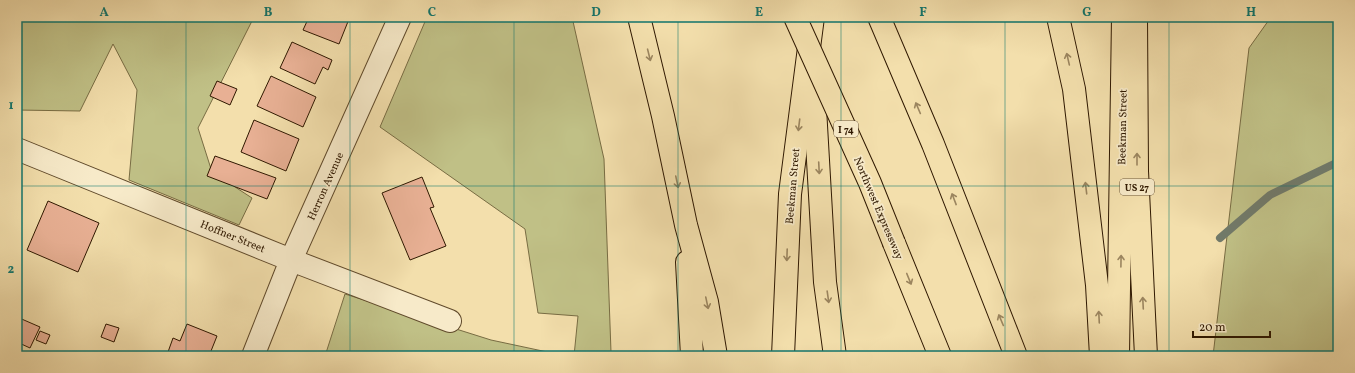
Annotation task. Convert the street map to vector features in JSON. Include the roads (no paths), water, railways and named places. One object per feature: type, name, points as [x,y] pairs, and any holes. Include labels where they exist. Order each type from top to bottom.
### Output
[{"type":"main road","points":[[639,17],[663,116],[686,225],[707,302],[716,356]]},
{"type":"main road","name":"Northwest Expressway","points":[[794,17],[870,183],[940,356]]},
{"type":"main road","points":[[879,17],[933,144],[1016,356]]},
{"type":"main road","points":[[1058,17],[1074,89],[1097,285],[1101,356]]},
{"type":"main road","name":"Beekman Street","points":[[1118,356],[1123,17]]},
{"type":"main road","name":"US 27","points":[[1136,17],[1136,171],[1146,356]]},
{"type":"main road","points":[[812,24],[825,282],[835,356]]},
{"type":"main road","name":"Beekman Street","points":[[783,356],[790,194],[812,24]]},
{"type":"main road","points":[[686,225],[692,356]]},
{"type":"street","name":"Herron Avenue","points":[[253,356],[291,260],[400,17]]},
{"type":"street","name":"Hoffner Street","points":[[17,149],[291,260],[450,321]]},
{"type":"waterway","points":[[1220,238],[1270,195],[1338,162]]}]
